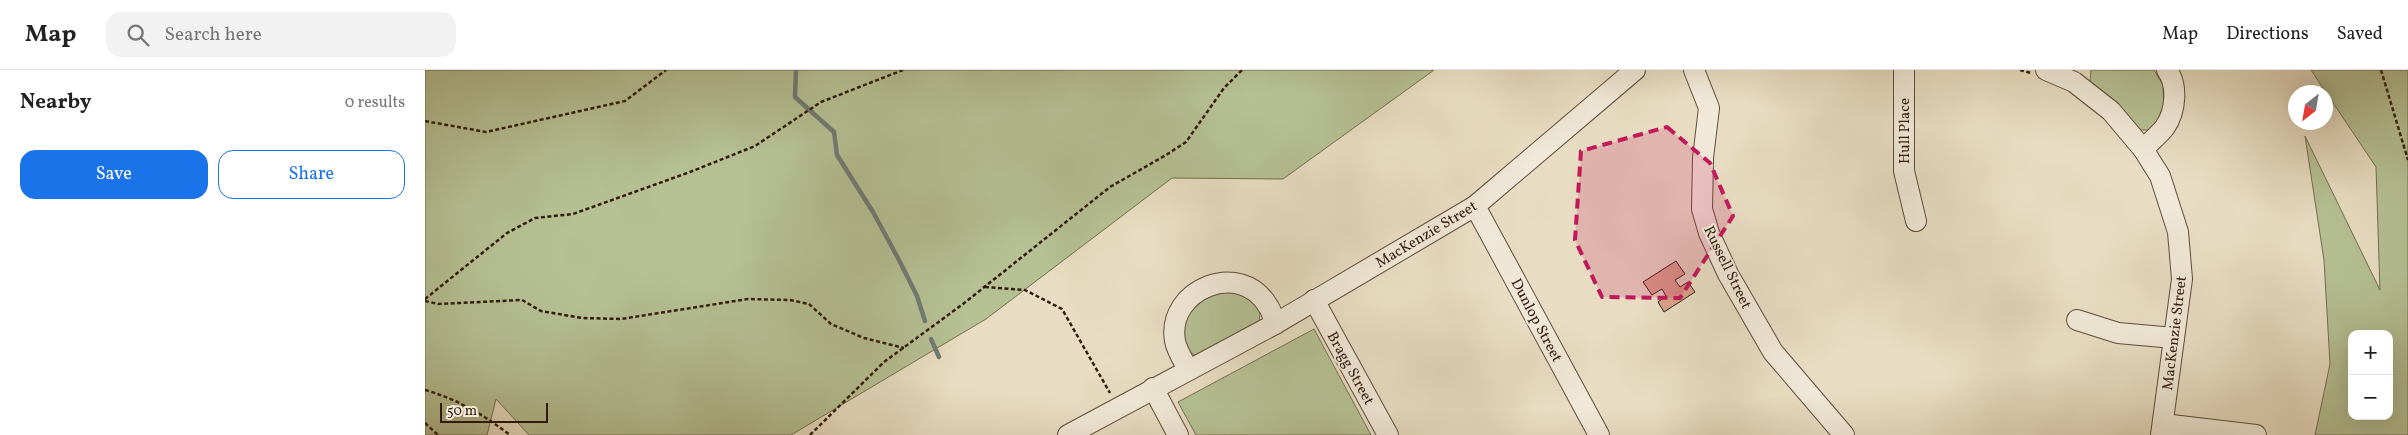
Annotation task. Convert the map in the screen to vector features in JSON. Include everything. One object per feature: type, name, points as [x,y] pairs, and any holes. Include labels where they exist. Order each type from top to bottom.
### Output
[{"type":"street","name":"MacKenzie Street","points":[[1068,435],[1275,324],[1475,206],[1635,70]]},
{"type":"street","name":"Russell Street","points":[[1694,70],[1709,108],[1703,158],[1702,209],[1709,233],[1728,274],[1773,352],[1832,432]]},
{"type":"street","name":"Hull Place","points":[[1904,70],[1903,171],[1916,221]]},
{"type":"street","points":[[2143,149],[2166,126],[2172,111],[2175,90],[2167,70]]},
{"type":"street","name":"MacKenzie Street","points":[[2040,72],[2079,76],[2143,149],[2160,176],[2178,232],[2182,279],[2162,430]]},
{"type":"street","name":"Dunlop Street","points":[[1475,206],[1599,435]]},
{"type":"street","points":[[1188,369],[1177,349],[1175,328],[1181,308],[1203,287],[1224,282],[1245,286],[1262,298],[1269,306],[1275,324]]},
{"type":"street","name":"Bragg Street","points":[[1314,300],[1388,435]]},
{"type":"street","points":[[2077,320],[2118,333],[2174,338]]},
{"type":"street","points":[[1153,388],[1178,435]]},
{"type":"street","points":[[2162,430],[2256,435]]},
{"type":"path","points":[[425,121],[485,132],[625,101],[666,70]]},
{"type":"path","points":[[425,300],[507,233],[535,218],[573,214],[690,172],[755,146],[821,102],[903,70]]},
{"type":"path","points":[[810,435],[884,362],[985,287],[1110,186],[1166,156],[1185,142],[1224,88],[1242,70]]},
{"type":"path","points":[[2020,70],[2040,72]]},
{"type":"path","points":[[2381,70],[2408,160]]},
{"type":"path","points":[[985,287],[1025,290],[1062,309],[1119,407]]},
{"type":"path","points":[[425,300],[438,304],[522,300],[549,312],[582,318],[621,319],[748,299],[790,300],[809,304],[831,324],[864,338],[904,348]]},
{"type":"path","points":[[425,390],[443,395],[487,417],[510,435]]},
{"type":"path","points":[[425,423],[438,435]]},
{"type":"highlighted area","points":[[1667,127],[1710,163],[1733,216],[1680,298],[1602,297],[1575,240],[1581,151]]},
{"type":"green space","points":[[425,70],[1434,70],[1283,179],[1172,178],[986,319],[791,435],[529,435],[496,399],[487,435],[425,435]]},
{"type":"green space","points":[[2091,70],[2154,70],[2163,85],[2164,114],[2150,130],[2138,130],[2093,87],[2090,81]]},
{"type":"green space","points":[[2311,70],[2408,70],[2408,435],[2315,435],[2330,364],[2324,260],[2305,136],[2380,290],[2376,167],[2333,103],[2333,85],[2321,85]]},
{"type":"green space","points":[[1233,291],[1252,300],[1260,312],[1259,322],[1196,356],[1191,353],[1183,335],[1182,319],[1198,297]]},
{"type":"green space","points":[[1314,329],[1371,435],[1196,435],[1178,402]]},
{"type":"building","points":[[1676,261],[1685,274],[1675,280],[1680,287],[1688,282],[1695,292],[1664,312],[1658,302],[1666,296],[1662,289],[1652,295],[1643,282]]},
{"type":"waterway","points":[[796,70],[795,97],[834,132],[837,155],[873,212],[899,260],[917,296],[925,321]]},
{"type":"waterway","points":[[931,339],[939,357]]}]
